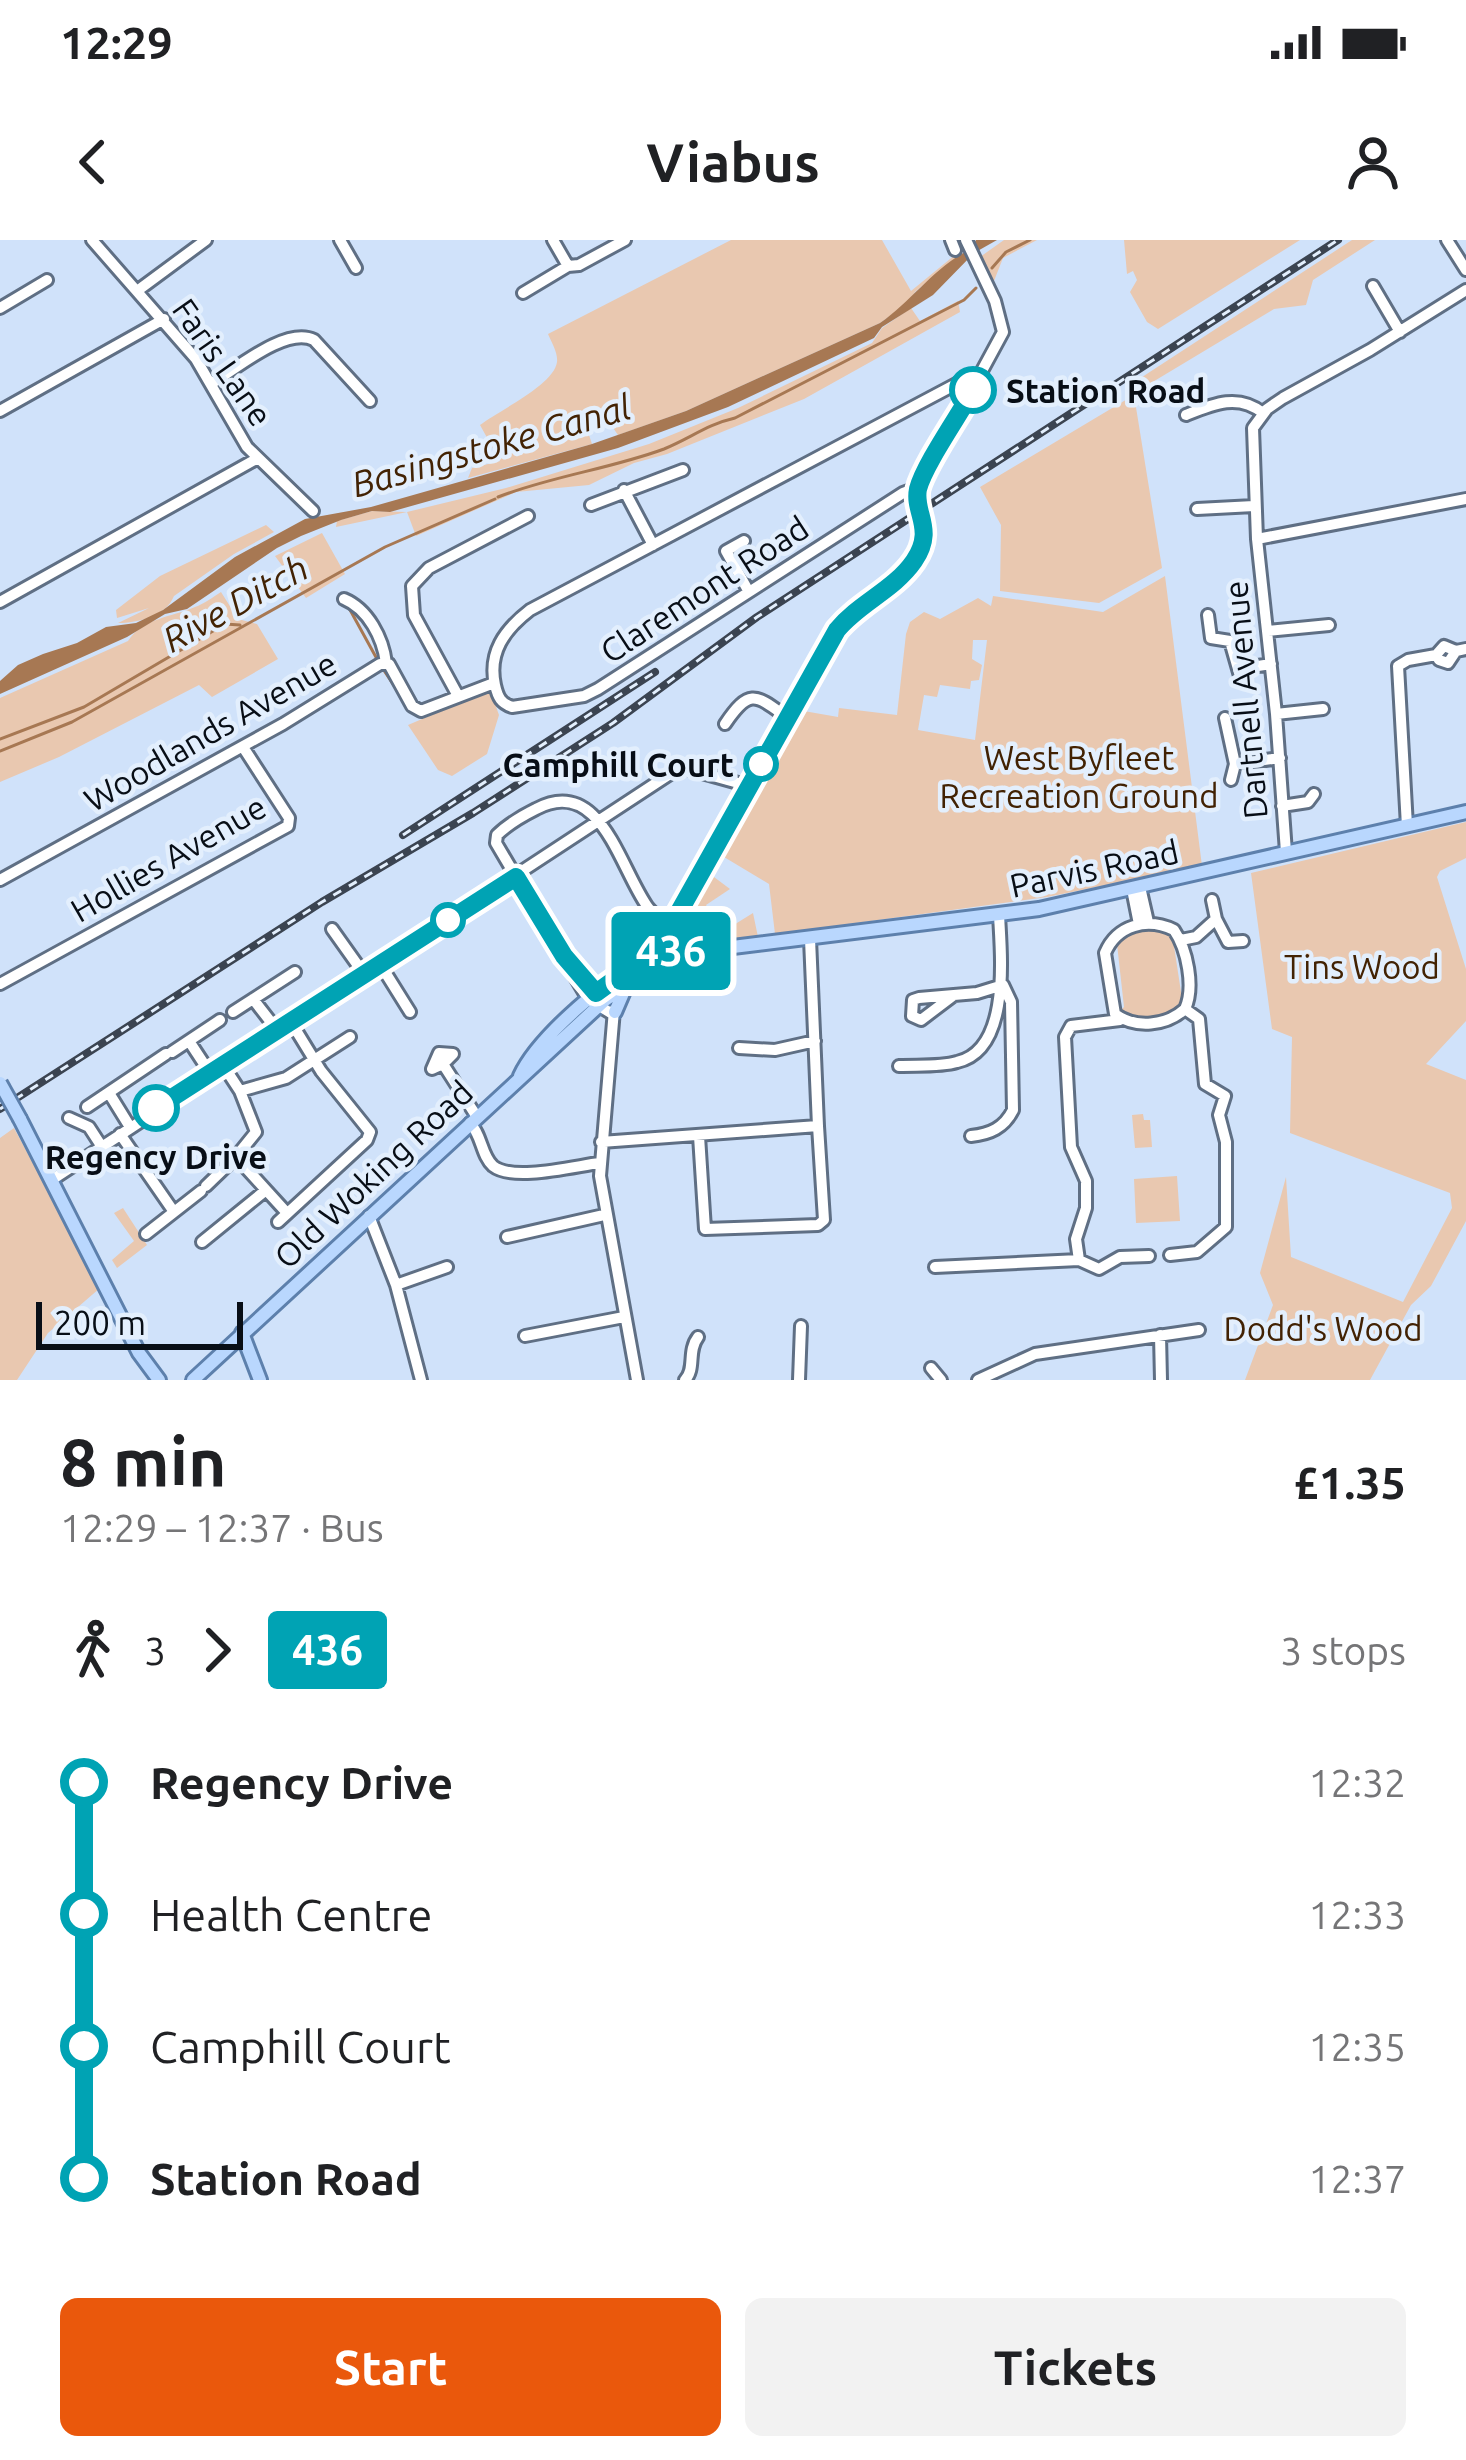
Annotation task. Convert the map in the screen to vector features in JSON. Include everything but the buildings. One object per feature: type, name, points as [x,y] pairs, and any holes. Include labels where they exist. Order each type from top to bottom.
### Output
[{"type":"main road","name":"Parvis Road","points":[[667,958],[999,915],[1466,812]]},
{"type":"main road","points":[[644,960],[667,929]]},
{"type":"main road","name":"Old Woking Road","points":[[193,1380],[597,999],[644,960],[667,958]]},
{"type":"main road","name":"Old Woking Road","points":[[597,999],[667,958]]},
{"type":"main road","points":[[615,1014],[627,983]]},
{"type":"main road","points":[[0,1083],[153,1377]]},
{"type":"main road","points":[[242,1334],[260,1380]]},
{"type":"main road","name":"Old Woking Road","points":[[181,1380],[210,1361]]},
{"type":"street","name":"Faris Lane","points":[[92,240],[164,320],[211,384],[247,447],[313,512]]},
{"type":"street","points":[[137,291],[206,240]]},
{"type":"street","points":[[340,240],[356,268]]},
{"type":"street","points":[[553,240],[568,266]]},
{"type":"street","points":[[523,293],[625,240]]},
{"type":"street","points":[[1447,240],[1466,270]]},
{"type":"street","points":[[667,958],[667,929],[837,630],[896,581],[917,556],[924,525],[919,487],[998,346],[1004,326],[967,242]]},
{"type":"street","points":[[0,308],[47,280]]},
{"type":"street","points":[[1372,286],[1400,332]]},
{"type":"street","points":[[1257,539],[1251,444],[1253,428],[1264,413],[1466,290]]},
{"type":"street","points":[[0,411],[164,320]]},
{"type":"street","points":[[211,384],[290,336],[305,335],[370,401]]},
{"type":"street","points":[[494,683],[494,652],[521,617],[960,382],[977,383]]},
{"type":"street","points":[[1186,416],[1231,400],[1243,400],[1264,413]]},
{"type":"street","points":[[0,602],[258,458]]},
{"type":"street","points":[[591,505],[683,470]]},
{"type":"street","name":"Claremont Road","points":[[494,683],[508,707],[562,700],[598,689],[919,487]]},
{"type":"street","points":[[624,490],[652,545]]},
{"type":"street","name":"Dartnell Avenue","points":[[1286,852],[1257,539],[1466,499]]},
{"type":"street","points":[[1197,509],[1254,506]]},
{"type":"street","points":[[457,694],[414,615],[411,588],[429,568],[518,517]]},
{"type":"street","points":[[745,541],[726,551],[749,592]]},
{"type":"street","points":[[344,599],[365,613],[386,663]]},
{"type":"street","points":[[1208,615],[1211,638],[1230,641],[1239,672],[1271,664]]},
{"type":"street","points":[[1268,632],[1329,625]]},
{"type":"street","points":[[1407,826],[1398,666],[1436,655],[1448,663],[1461,650]]},
{"type":"street","name":"Woodlands Avenue","points":[[0,880],[386,663],[416,710],[428,710],[457,694],[494,683]]},
{"type":"street","points":[[727,718],[742,701],[763,698],[788,718]]},
{"type":"street","points":[[1276,714],[1323,709]]},
{"type":"street","points":[[1225,718],[1234,764],[1231,779]]},
{"type":"street","name":"Hollies Avenue","points":[[0,984],[288,826],[289,819],[243,746]]},
{"type":"street","points":[[1234,764],[1280,758]]},
{"type":"street","points":[[53,1178],[681,768],[749,786]]},
{"type":"street","points":[[637,1380],[604,1215],[599,1163],[615,1014],[597,999],[564,956],[495,840],[516,820],[552,801],[568,799],[584,806],[599,823],[647,906],[667,929],[667,958]]},
{"type":"street","points":[[1282,806],[1313,802]]},
{"type":"street","points":[[1136,888],[1144,923]]},
{"type":"street","points":[[1212,900],[1228,942],[1243,941]]},
{"type":"street","points":[[899,1066],[961,1062],[981,1047],[1003,985],[999,915]]},
{"type":"street","points":[[1181,940],[1196,937],[1216,919]]},
{"type":"street","points":[[1079,1260],[1076,1240],[1086,1208],[1086,1181],[1071,1147],[1065,1037],[1072,1026],[1120,1020],[1143,1025],[1177,1017],[1185,1010],[1190,999],[1181,940],[1174,930],[1144,923],[1120,932],[1105,953],[1111,1009],[1120,1020]]},
{"type":"street","points":[[332,929],[338,945],[364,974]]},
{"type":"street","points":[[699,1136],[705,1229],[818,1225],[824,1220],[810,939]]},
{"type":"street","points":[[380,964],[410,1012]]},
{"type":"street","points":[[233,1012],[296,972]]},
{"type":"street","points":[[954,995],[1003,985]]},
{"type":"street","points":[[971,1136],[988,1134],[1007,1122],[1013,1110],[1011,1001],[1003,985]]},
{"type":"street","points":[[253,999],[277,1030]]},
{"type":"street","points":[[1170,1255],[1197,1252],[1226,1227],[1226,1142],[1219,1115],[1225,1096],[1204,1084],[1198,1018],[1185,1010]]},
{"type":"street","points":[[102,1147],[75,1115],[220,1021]]},
{"type":"street","points":[[236,1157],[266,1190],[282,1218],[370,1135],[290,1022]]},
{"type":"street","points":[[240,1091],[286,1078],[350,1037]]},
{"type":"street","points":[[189,1041],[210,1073]]},
{"type":"street","points":[[740,1048],[775,1049],[815,1041]]},
{"type":"street","points":[[443,1064],[489,1161],[501,1170],[527,1173],[599,1163]]},
{"type":"street","points":[[146,1234],[203,1189],[256,1132],[240,1091],[223,1065]]},
{"type":"street","points":[[109,1093],[125,1131],[174,1212]]},
{"type":"street","points":[[601,1142],[818,1126]]},
{"type":"street","points":[[202,1242],[266,1190]]},
{"type":"street","points":[[511,1238],[604,1215]]},
{"type":"street","points":[[369,1216],[396,1285],[421,1380]]},
{"type":"street","points":[[935,1268],[1079,1260],[1099,1269],[1120,1257],[1149,1256]]},
{"type":"street","points":[[396,1285],[447,1267]]},
{"type":"street","points":[[525,1336],[624,1317]]},
{"type":"street","points":[[799,1380],[802,1326]]},
{"type":"street","points":[[978,1380],[1035,1354],[1199,1330]]},
{"type":"street","points":[[1160,1336],[1161,1380]]},
{"type":"street","points":[[685,1380],[693,1340]]},
{"type":"street","points":[[932,1368],[941,1380]]},
{"type":"green space","points":[[731,240],[882,240],[911,291],[963,252],[880,323],[686,411],[618,435],[609,422],[588,432],[592,444],[468,478],[472,468],[500,461],[480,425],[554,371],[557,355],[548,334]]},
{"type":"green space","points":[[1004,240],[1037,240],[1003,258],[992,286],[980,257]]},
{"type":"green space","points":[[1124,240],[1300,240],[1158,329],[1147,322],[1130,292],[1137,280],[1133,271],[1127,274]]},
{"type":"green space","points":[[1352,240],[1375,240],[1313,280],[1306,305],[1274,309],[1141,389],[1136,381]]},
{"type":"green space","points":[[958,301],[960,312],[804,399],[634,463],[589,485],[516,492],[416,536],[407,512],[506,488],[649,444],[738,408],[872,343],[882,328],[911,308],[920,321]]},
{"type":"green space","points":[[1134,395],[1162,568],[1099,603],[1000,591],[1001,525],[980,487]]},
{"type":"green space","points":[[372,511],[407,512],[336,527],[337,521]]},
{"type":"green space","points":[[266,525],[274,532],[234,554],[174,596],[158,613],[118,623],[149,608],[117,618],[116,610],[160,576]]},
{"type":"green space","points":[[322,533],[345,574],[306,598],[275,556]]},
{"type":"green space","name":"West Byfleet Recreation Ground","points":[[1165,576],[1202,866],[1047,897],[775,934],[769,884],[719,854],[798,710],[838,717],[839,708],[897,715],[906,634],[910,622],[924,612],[940,619],[978,598],[991,606],[993,596],[1103,612]],"holes":[[[973,640],[987,640],[975,740],[918,730],[924,695],[937,697],[940,685],[970,689],[971,681],[979,680],[982,665],[972,659]]]},
{"type":"green space","points":[[221,592],[238,619],[257,624],[278,659],[212,697],[199,685],[0,782],[0,698],[128,641],[150,623],[198,606]]},
{"type":"green space","points":[[490,690],[499,715],[487,754],[452,776],[438,770],[408,725]]},
{"type":"green space","name":"Tins Wood","points":[[1466,822],[1466,858],[1437,877],[1466,969],[1466,1021],[1426,1064],[1466,1080],[1466,1221],[1431,1286],[1411,1305],[1370,1380],[1245,1380],[1273,1305],[1260,1273],[1286,1177],[1291,1257],[1403,1302],[1452,1208],[1450,1193],[1290,1133],[1292,1037],[1272,1029],[1251,873]]},
{"type":"green space","points":[[710,874],[730,889],[706,905],[724,931],[753,913],[758,937],[682,948],[676,931]]},
{"type":"green space","points":[[1153,926],[1172,933],[1183,1005],[1169,1016],[1153,1019],[1119,1012],[1124,1007],[1117,944],[1127,934]]},
{"type":"green space","points":[[1143,1114],[1144,1120],[1150,1120],[1152,1147],[1135,1148],[1132,1115]]},
{"type":"green space","points":[[14,1128],[100,1288],[48,1333],[17,1380],[0,1380],[0,1138]]},
{"type":"green space","points":[[1177,1176],[1180,1221],[1136,1223],[1134,1179]]},
{"type":"green space","points":[[123,1208],[147,1245],[117,1268],[112,1260],[134,1241],[114,1213]]},
{"type":"shaded area","points":[[976,240],[997,240],[974,253],[933,295],[882,327],[874,338],[728,407],[618,448],[390,512],[372,511],[341,520],[277,548],[187,609],[165,614],[127,637],[0,694],[0,681],[18,665],[106,627],[136,623],[163,610],[235,557],[305,519],[371,507],[592,444],[686,411],[880,323]]},
{"type":"waterway","name":"Rive Ditch","points":[[992,268],[1006,252],[1030,240]]},
{"type":"waterway","name":"Rive Ditch","points":[[498,497],[644,456],[735,418],[964,300],[976,288]]},
{"type":"waterway","name":"Rive Ditch","points":[[0,751],[72,722],[385,547],[495,499]]},
{"type":"waterway","points":[[349,608],[377,659]]},
{"type":"waterway","points":[[0,739],[84,707],[225,624],[240,625]]},
{"type":"waterway","points":[[383,669],[397,690]]},
{"type":"railway","points":[[0,1109],[613,723],[757,617],[1338,240]]},
{"type":"railway","points":[[403,835],[655,672]]},
{"type":"bus line","name":"436","points":[[156,1108],[516,877],[564,956],[596,993],[636,964],[671,953],[670,928],[837,630],[896,581],[917,556],[924,525],[919,487],[973,390]]},
{"type":"place","name":"Station Road","points":[[973,390]]},
{"type":"place","name":"Camphill Court","points":[[761,764]]},
{"type":"place","name":"Regency Drive","points":[[156,1108]]},
{"type":"water label","name":"Basingstoke Canal","points":[[491,445]]},
{"type":"park label","name":"Dodd's Wood","points":[[1323,1328]]}]
